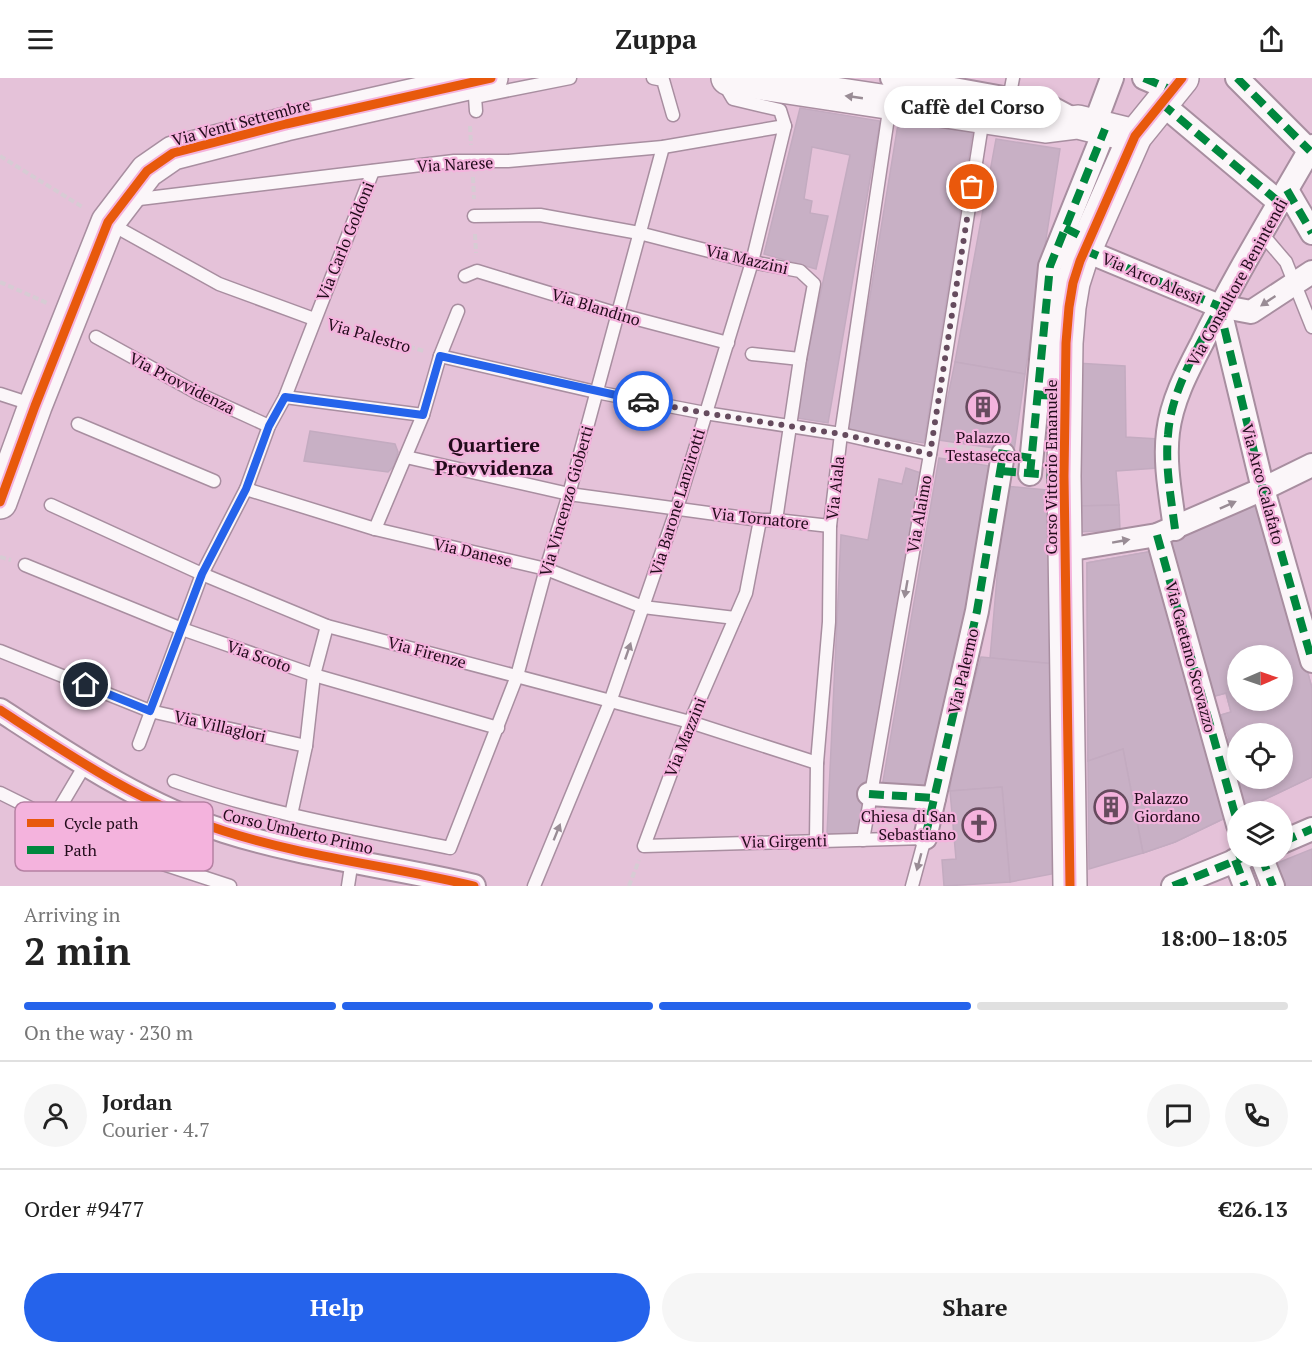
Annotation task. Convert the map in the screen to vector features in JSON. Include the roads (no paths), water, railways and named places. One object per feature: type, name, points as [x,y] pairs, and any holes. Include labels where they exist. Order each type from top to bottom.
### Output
[{"type":"street","name":"Via Venti Settembre","points":[[2,488],[116,211],[147,171],[173,153],[286,124],[491,78]]},
{"type":"street","points":[[728,78],[1002,98],[1046,126],[1103,128],[1112,78]]},
{"type":"street","points":[[1237,78],[1311,150]]},
{"type":"street","points":[[1165,87],[1284,196],[1312,233]]},
{"type":"street","name":"Corso Vittorio Emanuele","points":[[1031,466],[1066,343],[1057,306],[1073,283],[1103,128],[1165,87]]},
{"type":"street","name":"Via Consultore Benintendi","points":[[1166,531],[1168,434],[1172,408],[1179,389],[1219,306],[1311,150]]},
{"type":"street","name":"Via Arco Alessi","points":[[1080,239],[1219,306],[1251,312],[1304,278]]},
{"type":"street","name":"Via Arco Calafato","points":[[1219,306],[1263,489],[1312,661]]},
{"type":"street","name":"Corso Vittorio Emanuele","points":[[1051,395],[1064,476],[1070,886]]},
{"type":"street","name":"Via Palermo","points":[[925,838],[977,611],[1001,459],[1031,466]]},
{"type":"street","points":[[1066,550],[1166,531],[1312,465]]},
{"type":"street","points":[[1031,466],[1064,476]]},
{"type":"street","name":"Via Gaetano Scovazzo","points":[[1166,531],[1231,801]]},
{"type":"street","name":"Corso Umberto Primo","points":[[0,710],[85,765],[152,802]]},
{"type":"street","points":[[869,794],[934,798]]},
{"type":"street","name":"Corso Umberto Primo","points":[[213,826],[292,849],[352,860],[436,882],[474,886]]},
{"type":"street","points":[[1293,837],[1312,829]]},
{"type":"street","points":[[1173,886],[1227,864]]},
{"type":"street","points":[[1242,867],[1245,886]]},
{"type":"street","points":[[1265,867],[1273,886]]},
{"type":"lane","points":[[476,111],[475,97],[570,78]]},
{"type":"lane","points":[[653,78],[663,80],[673,116]]},
{"type":"lane","points":[[721,78],[733,99],[780,110],[785,126]]},
{"type":"lane","name":"Via Aiala","points":[[816,840],[817,763],[829,622],[831,526],[841,434],[891,90]]},
{"type":"lane","name":"Via Alaimo","points":[[863,840],[869,794],[931,448],[1002,98]]},
{"type":"lane","name":"Via Narese","points":[[116,211],[373,171],[454,161],[508,161],[663,147],[785,126]]},
{"type":"lane","name":"Via Barone Lanzirotti","points":[[534,886],[610,702],[677,508],[752,262],[785,126]]},
{"type":"lane","name":"Via Vincenzo Gioberti","points":[[291,815],[450,848],[517,676],[663,147]]},
{"type":"lane","name":"Via Carlo Goldoni","points":[[139,744],[202,574],[246,489],[269,426],[285,397],[373,171]]},
{"type":"lane","name":"Via Palestro","points":[[116,211],[219,284],[314,319]]},
{"type":"lane","name":"Via Mazzini","points":[[474,216],[540,215],[639,233],[752,262],[800,271],[814,284],[776,520]]},
{"type":"lane","points":[[1262,234],[1286,262],[1304,278],[1312,327]]},
{"type":"lane","name":"Via Blandino","points":[[465,276],[477,270],[618,314],[728,343]]},
{"type":"lane","points":[[375,529],[423,415],[440,356],[458,311]]},
{"type":"lane","name":"Via Provvidenza","points":[[96,337],[199,394],[269,426]]},
{"type":"lane","points":[[752,354],[800,360]]},
{"type":"lane","points":[[440,356],[597,392],[705,413],[931,448]]},
{"type":"lane","points":[[0,394],[35,406]]},
{"type":"lane","points":[[285,397],[423,415]]},
{"type":"lane","points":[[78,424],[214,481]]},
{"type":"lane","name":"Via Tornatore","points":[[406,457],[569,494],[760,520],[831,526]]},
{"type":"lane","name":"Via Danese","points":[[246,489],[375,529],[546,570],[643,607],[735,618]]},
{"type":"lane","name":"Via Firenze","points":[[51,505],[202,574],[327,626],[690,722],[817,763]]},
{"type":"lane","name":"Via Mazzini","points":[[644,846],[690,722],[746,593],[760,520]]},
{"type":"lane","name":"Via Scoto","points":[[25,566],[182,629],[314,675],[498,728]]},
{"type":"lane","points":[[174,781],[291,815],[306,746],[314,675],[327,626]]},
{"type":"lane","name":"Via Villaglori","points":[[0,651],[150,711],[306,746]]},
{"type":"lane","points":[[63,802],[85,765]]},
{"type":"lane","points":[[0,794],[17,802]]},
{"type":"lane","name":"Via Girgenti","points":[[644,846],[925,838]]},
{"type":"lane","name":"Via Palermo","points":[[912,886],[925,838]]},
{"type":"lane","points":[[348,886],[352,860]]},
{"type":"lane","points":[[184,871],[230,886]]},
{"type":"place","name":"Caffè del Corso","points":[[972,187]]},
{"type":"place","name":"Palazzo Testasecca","points":[[983,407]]},
{"type":"place","name":"Palazzo Giordano","points":[[1111,807]]},
{"type":"place","name":"Chiesa di San Sebastiano","points":[[979,825]]},
{"type":"district","name":"Quartiere Provvidenza","points":[[494,456]]}]
